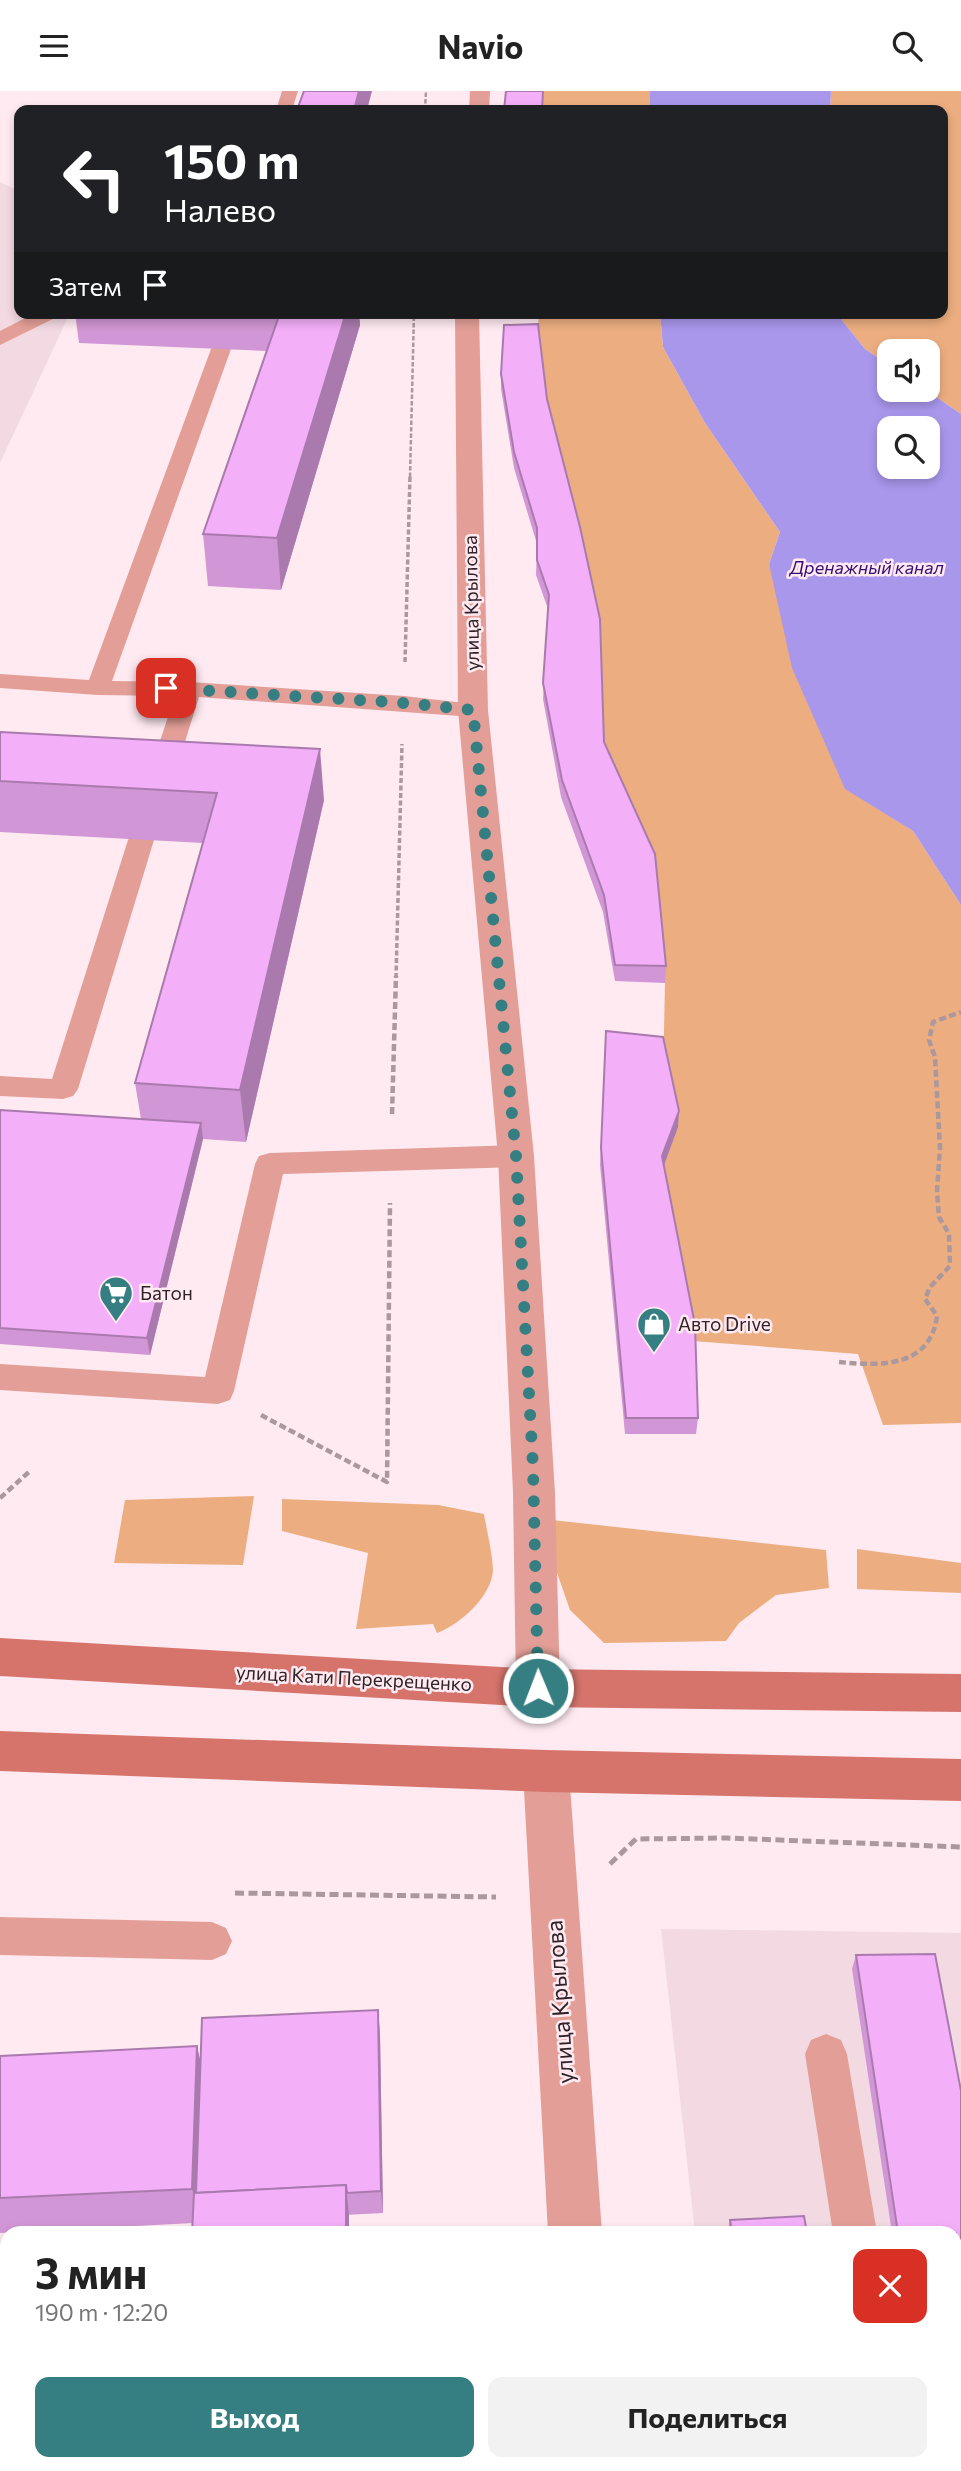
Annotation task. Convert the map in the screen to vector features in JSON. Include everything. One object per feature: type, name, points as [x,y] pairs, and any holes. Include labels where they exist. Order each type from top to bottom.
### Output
[{"type":"street","name":"улица Крылова","points":[[467,319],[473,710],[516,1156],[532,1455],[538,1688]]},
{"type":"street","name":"улица Кати Перекрещенко","points":[[0,1657],[538,1688],[961,1693]]},
{"type":"street","points":[[0,1751],[546,1771],[961,1780]]},
{"type":"street","name":"улица Крылова","points":[[546,1771],[575,2226]]},
{"type":"lane","points":[[0,339],[38,319]]},
{"type":"lane","points":[[98,688],[221,349]]},
{"type":"lane","points":[[0,681],[98,688],[189,689],[473,710]]},
{"type":"lane","points":[[156,791],[189,689]]},
{"type":"lane","points":[[0,1086],[63,1089],[141,840]]},
{"type":"lane","points":[[0,1377],[218,1391],[270,1164],[516,1156]]},
{"type":"lane","points":[[0,1936],[212,1941]]},
{"type":"lane","points":[[826,2054],[854,2226]]},
{"type":"path","points":[[218,1391],[387,1482],[391,1160],[414,319]]},
{"type":"path","points":[[839,1362],[870,1366],[888,1363],[914,1354],[932,1340],[937,1316],[925,1299],[930,1287],[950,1266],[949,1234],[939,1217],[937,1191],[940,1148],[935,1057],[929,1040],[933,1022],[961,1012]]},
{"type":"path","points":[[0,1498],[30,1471]]},
{"type":"path","points":[[221,1893],[554,1897],[586,1887],[636,1839],[727,1837],[961,1847]]},
{"type":"shaded area","points":[[543,91],[650,91],[650,105],[542,105]]},
{"type":"shaded area","points":[[831,91],[961,91],[961,414],[940,400],[940,339],[877,339],[877,357],[865,349],[841,319],[948,319],[948,105],[830,105]]},
{"type":"shaded area","points":[[0,182],[14,189],[14,319],[67,319],[0,463]]},
{"type":"shaded area","points":[[539,319],[661,319],[663,347],[705,423],[780,532],[769,564],[845,788],[913,831],[961,905],[961,1423],[883,1425],[858,1354],[693,1341],[661,1173],[665,983],[603,758],[546,414],[537,339]]},
{"type":"shaded area","points":[[254,1496],[243,1565],[114,1563],[125,1500]]},
{"type":"shaded area","points":[[282,1499],[438,1505],[484,1514],[491,1548],[492,1579],[474,1608],[437,1633],[433,1624],[356,1629],[368,1553],[282,1531]]},
{"type":"shaded area","points":[[552,1520],[826,1550],[829,1588],[776,1595],[739,1623],[726,1641],[604,1643],[570,1610],[555,1567]]},
{"type":"shaded area","points":[[857,1549],[961,1563],[961,1593],[857,1589]]},
{"type":"shaded area","points":[[661,1929],[961,1933],[961,2226],[694,2226]]},
{"type":"water","points":[[650,91],[831,91],[830,105],[650,105]]},
{"type":"water","name":"Дренажный канал","points":[[661,319],[841,319],[865,349],[877,357],[877,402],[940,402],[940,400],[961,414],[961,905],[913,831],[845,789],[792,668],[769,564],[780,532],[705,423],[663,347]]},
{"type":"building","points":[[304,91],[359,91],[355,105],[299,105]]},
{"type":"building","points":[[506,91],[543,91],[542,105],[505,105]]},
{"type":"building","points":[[278,319],[344,319],[277,538],[203,534]]},
{"type":"building","points":[[538,324],[547,399],[580,527],[600,619],[604,742],[655,854],[666,966],[615,965],[604,895],[562,780],[543,683],[549,595],[537,560],[537,528],[514,452],[501,374],[504,325]]},
{"type":"building","points":[[0,732],[320,749],[240,1090],[135,1083],[217,793],[0,781]]},
{"type":"building","points":[[606,1031],[663,1037],[679,1111],[662,1156],[695,1325],[698,1418],[626,1418],[601,1148]]},
{"type":"building","points":[[0,1110],[201,1123],[147,1338],[0,1328]]},
{"type":"building","points":[[935,1954],[961,2091],[961,2226],[897,2226],[856,1955]]},
{"type":"building","points":[[378,2010],[381,2191],[347,2193],[346,2185],[196,2193],[202,2018]]},
{"type":"building","points":[[197,2046],[192,2189],[0,2198],[0,2056]]},
{"type":"building","points":[[346,2185],[346,2226],[192,2226],[194,2193]]},
{"type":"building","points":[[804,2216],[806,2226],[731,2226],[730,2220]]},
{"type":"place","name":"Батон","points":[[116,1323]]},
{"type":"place","name":"Авто Drive","points":[[654,1354]]},
{"type":"route","points":[[166,688],[473,710],[516,1156],[533,1467],[538,1688]]}]
